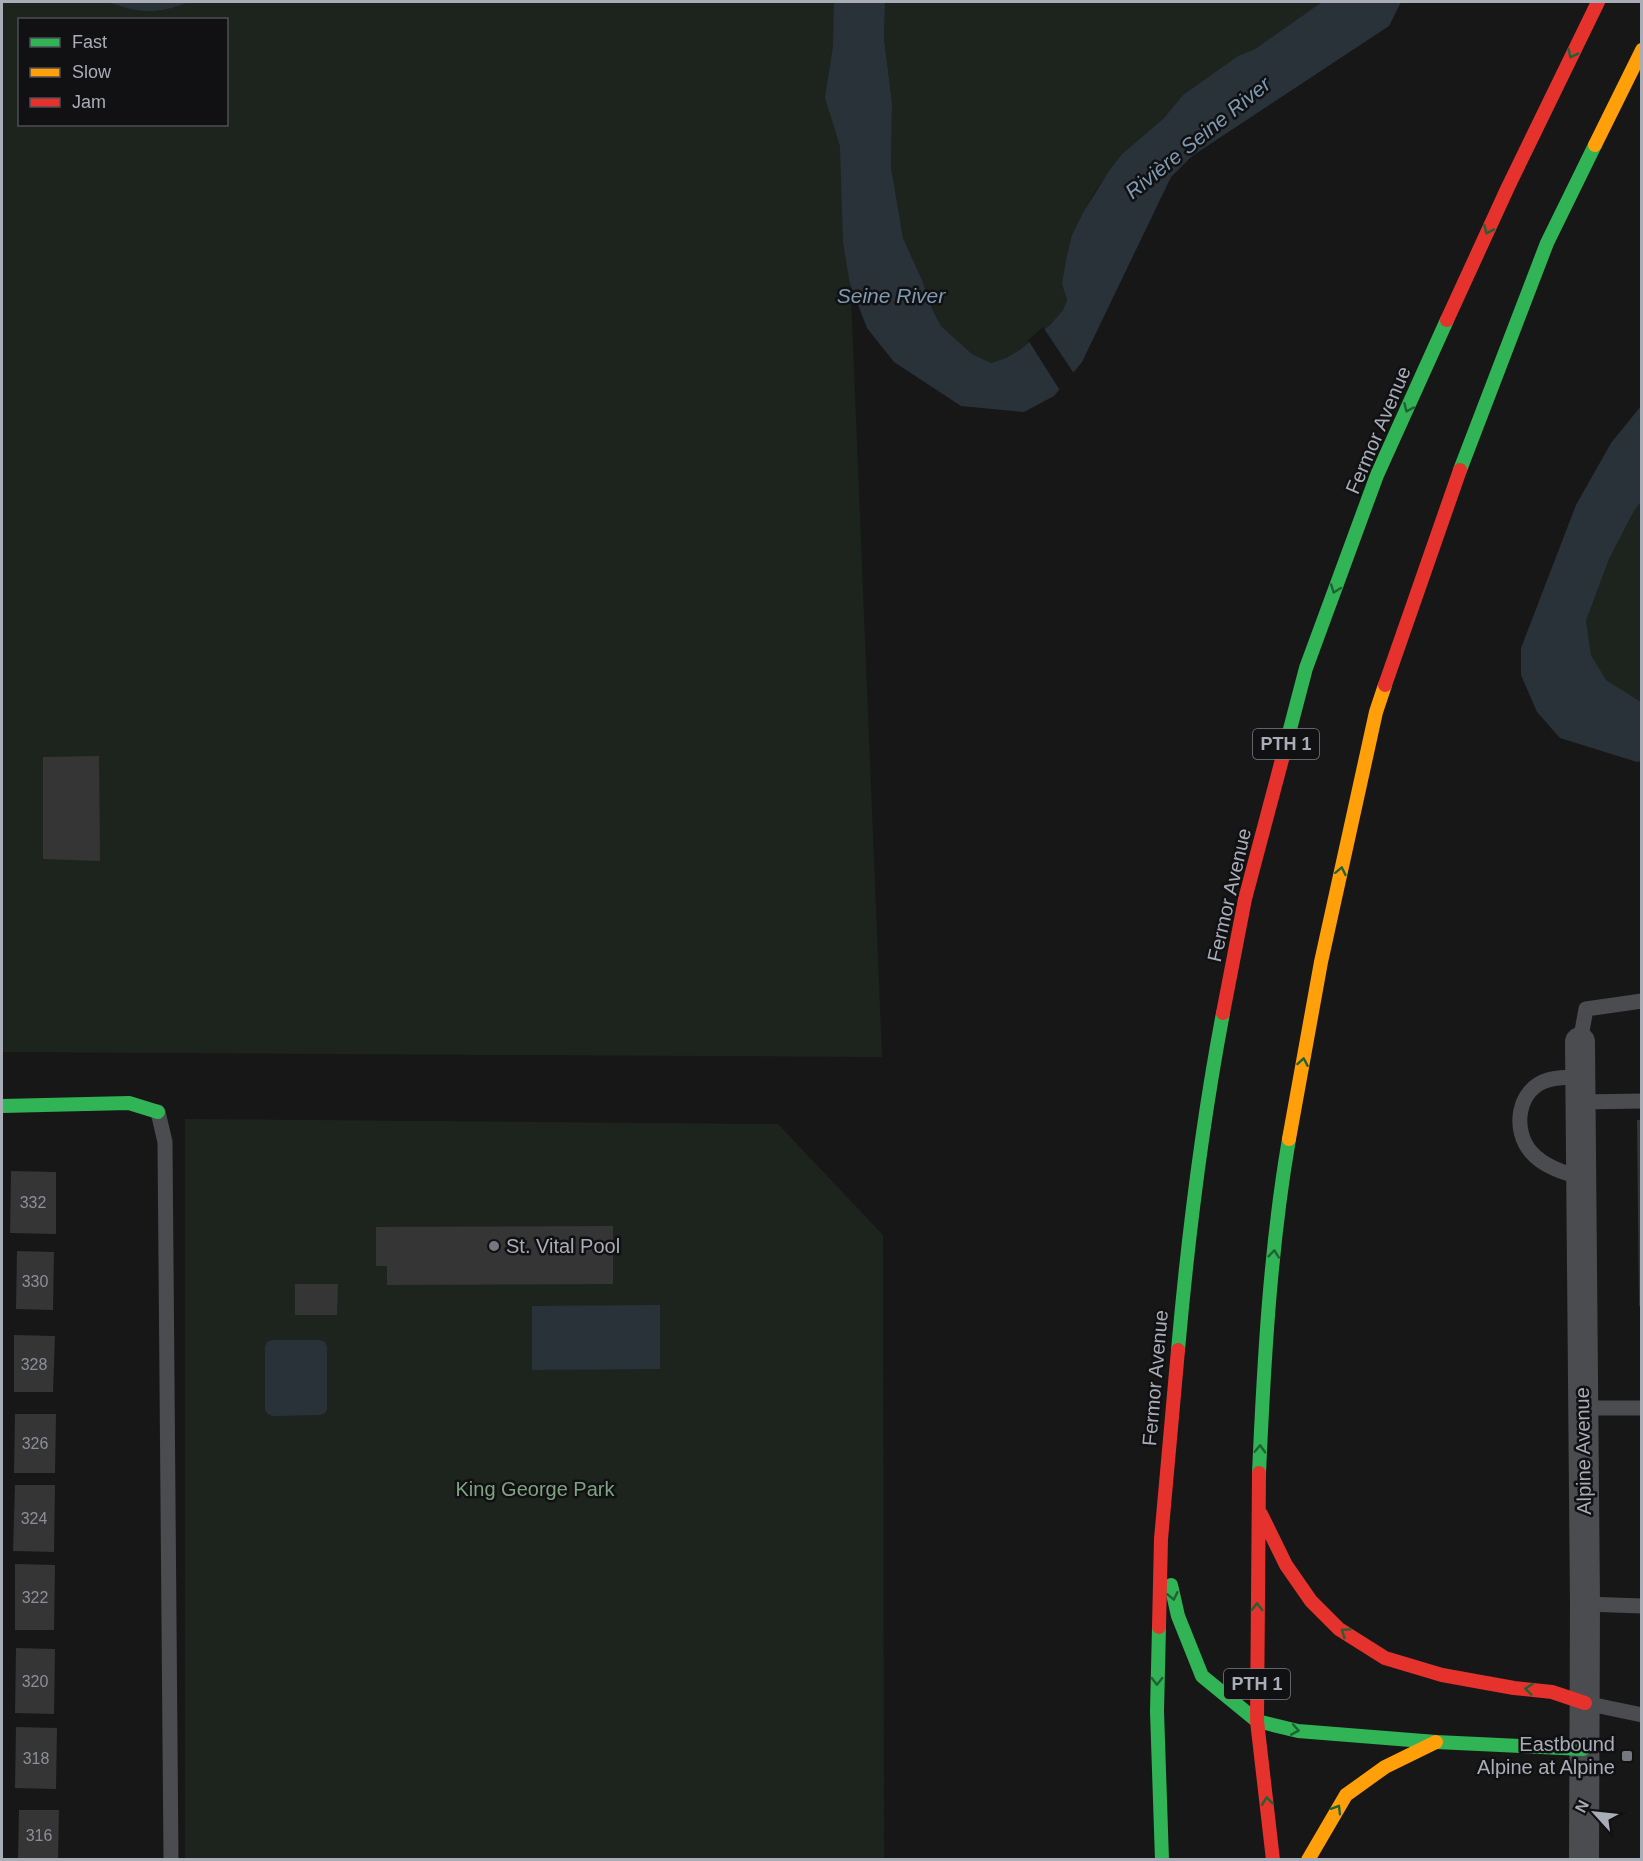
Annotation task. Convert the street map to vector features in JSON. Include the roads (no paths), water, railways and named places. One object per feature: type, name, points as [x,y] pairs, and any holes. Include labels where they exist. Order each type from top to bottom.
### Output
[{"type":"main road","name":"Fermor Avenue","points":[[1162,1860],[1157,1712],[1161,1539],[1185,1266],[1209,1086],[1245,899],[1306,668],[1377,475],[1508,187],[1598,2]]},
{"type":"main road","name":"PTH 1","points":[[1273,1860],[1257,1721],[1257,1507],[1264,1362],[1280,1191],[1321,962],[1376,712],[1452,491],[1547,243],[1641,50]]},
{"type":"main road","points":[[2,1106],[129,1103],[158,1112]]},
{"type":"main road","points":[[1257,1507],[1286,1565],[1311,1601],[1339,1629],[1385,1658],[1442,1675],[1514,1688],[1552,1692],[1585,1703]]},
{"type":"main road","points":[[1161,1539],[1178,1616],[1202,1676],[1257,1721],[1298,1731],[1436,1742],[1583,1749]]},
{"type":"main road","points":[[1308,1860],[1346,1795],[1385,1767],[1436,1742]]},
{"type":"street","name":"Alpine Avenue","points":[[1580,1042],[1585,1604],[1584,1860]]},
{"type":"lane","points":[[1580,1042],[1586,1009],[1641,1001]]},
{"type":"lane","points":[[1580,1176],[1566,1174],[1538,1159],[1530,1152],[1523,1138],[1519,1114],[1530,1091],[1546,1080],[1562,1077],[1580,1090],[1641,1101]]},
{"type":"lane","points":[[158,1112],[165,1142],[171,1860]]},
{"type":"lane","points":[[1582,1408],[1641,1408]]},
{"type":"lane","points":[[1585,1604],[1641,1606]]},
{"type":"lane","points":[[1585,1703],[1641,1715]]},
{"type":"water","points":[[108,2],[188,2],[167,9],[148,11]]},
{"type":"water","name":"Seine River","points":[[834,2],[885,2],[884,39],[892,103],[891,167],[903,238],[941,326],[972,354],[991,363],[1006,358],[1021,349],[1050,325],[1063,310],[1067,300],[1062,284],[1066,260],[1072,235],[1084,211],[1122,154],[1164,118],[1183,95],[1238,56],[1255,49],[1322,2],[1401,2],[1389,26],[1192,156],[1171,177],[1082,362],[1054,396],[1024,412],[961,406],[894,362],[867,328],[850,284],[843,242],[840,146],[825,98],[833,46]]},
{"type":"water","points":[[1641,406],[1641,502],[1609,559],[1586,621],[1591,655],[1606,680],[1641,702],[1641,761],[1637,762],[1560,738],[1537,712],[1521,675],[1521,648],[1576,505],[1611,443]]},
{"type":"water","points":[[660,1305],[660,1369],[532,1370],[532,1306]]},
{"type":"water","points":[[272,1340],[320,1340],[325,1342],[327,1347],[327,1409],[325,1413],[272,1416],[267,1413],[265,1409],[265,1347],[267,1342]]},
{"type":"place","name":"St. Vital Pool","points":[[494,1246]]},
{"type":"place","name":"Eastbound Alpine at Alpine","points":[[1627,1756]]},
{"type":"water label","name":"Rivière Seine River","points":[[1198,138]]},
{"type":"park label","name":"King George Park","points":[[535,1489]]}]
